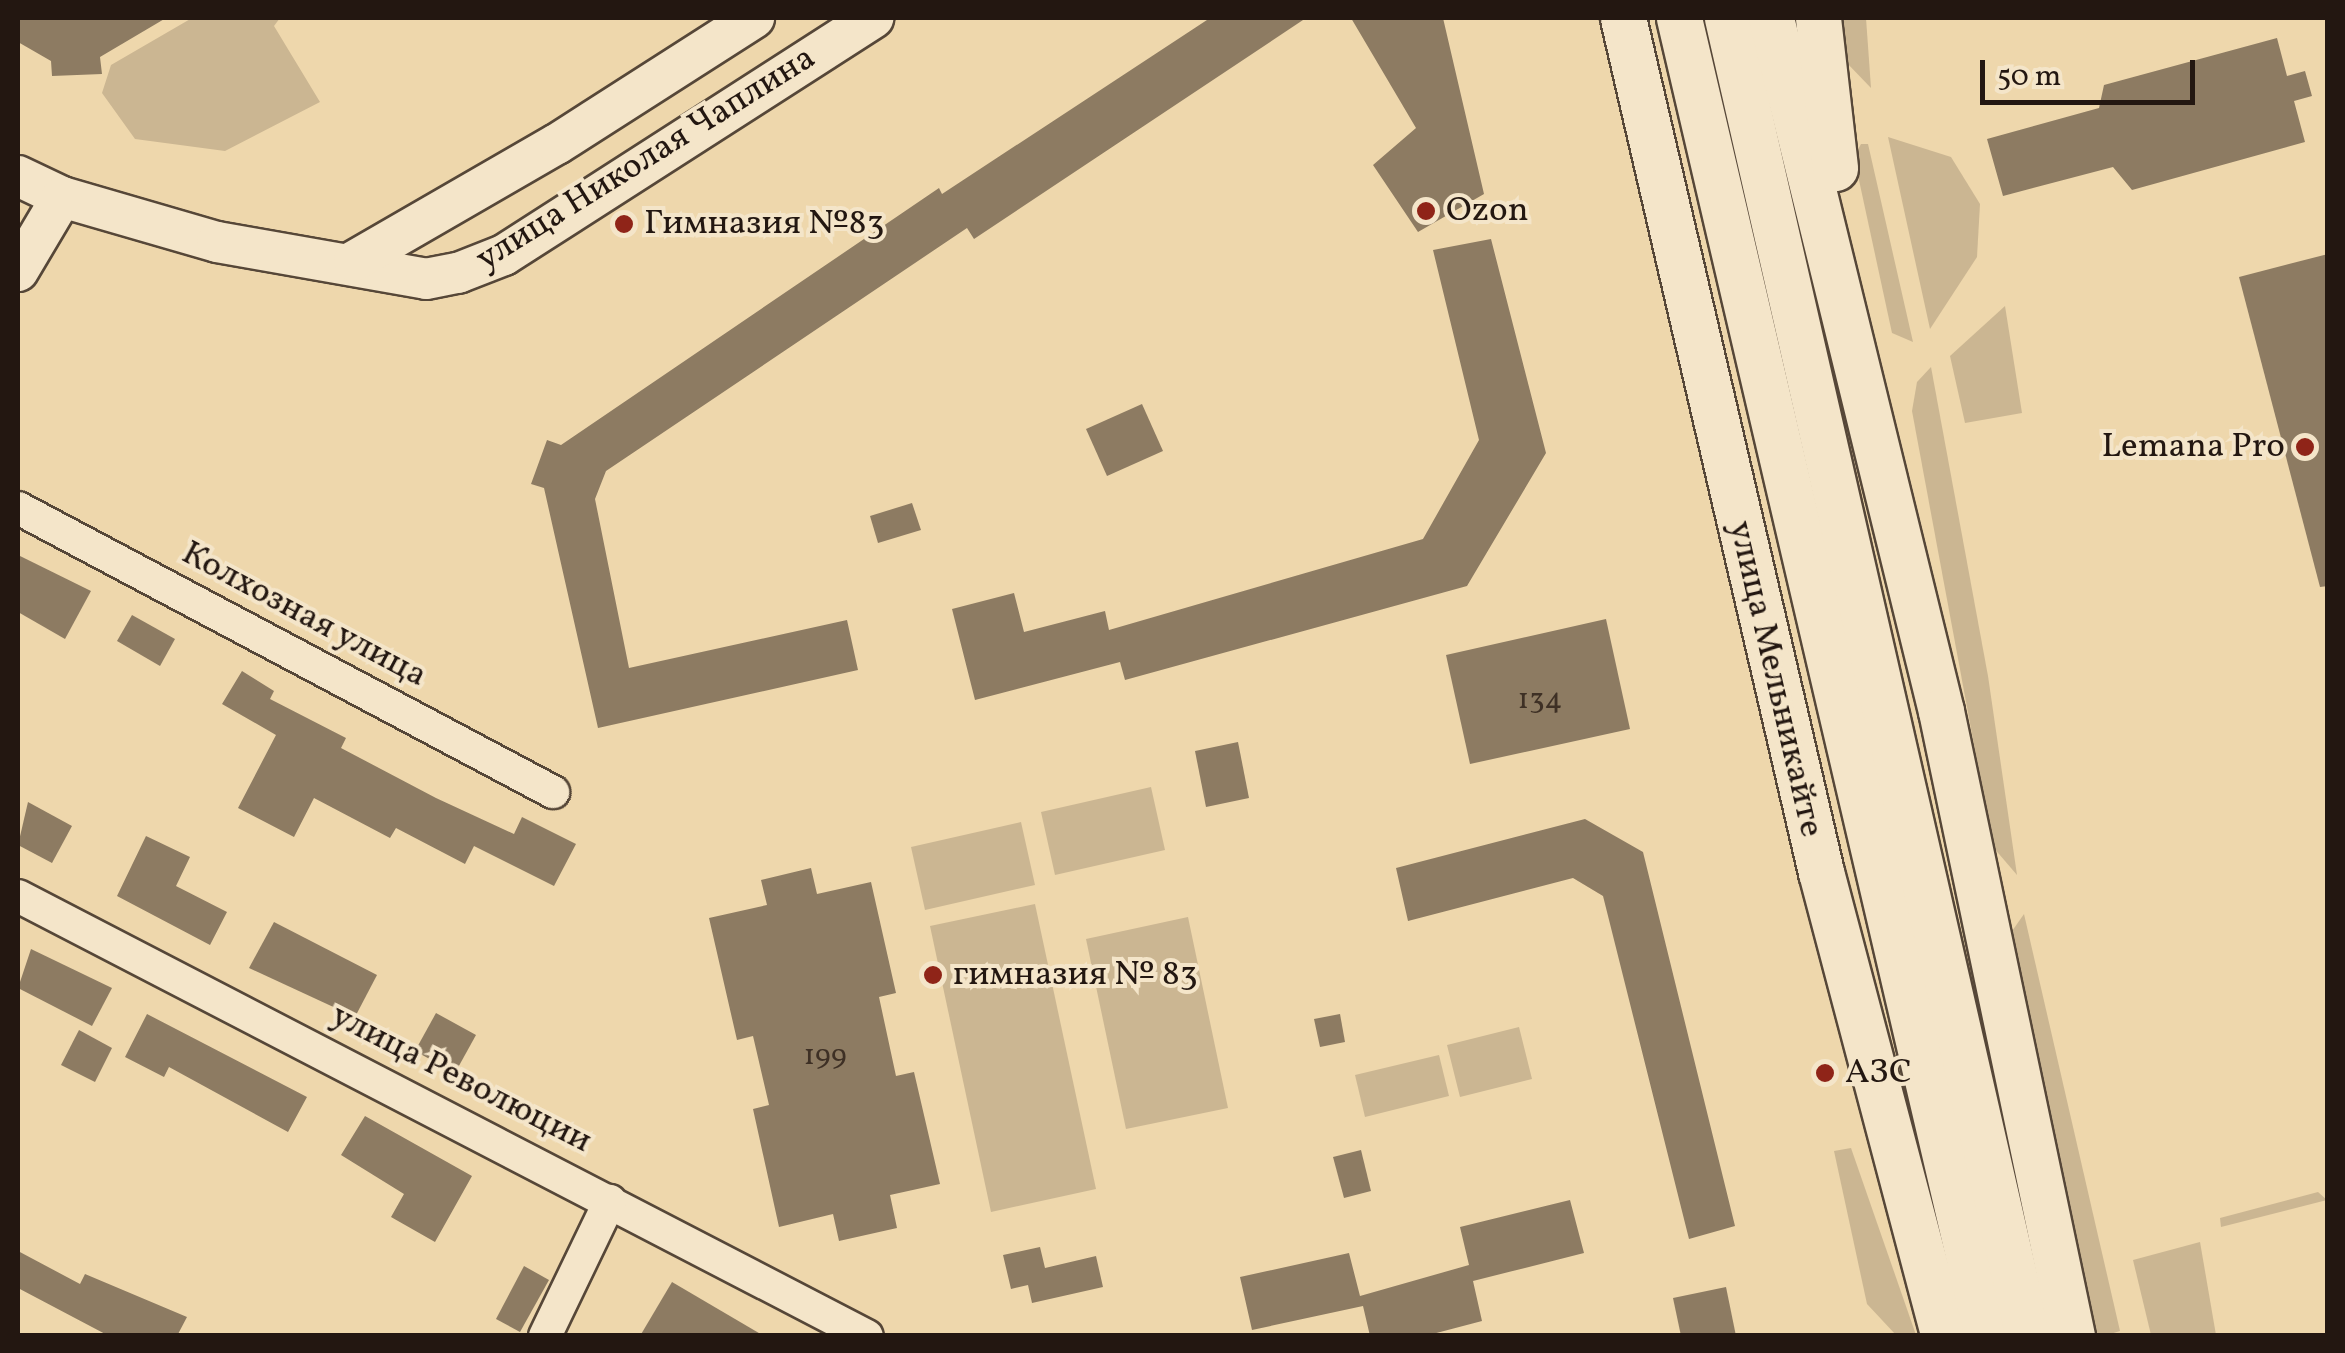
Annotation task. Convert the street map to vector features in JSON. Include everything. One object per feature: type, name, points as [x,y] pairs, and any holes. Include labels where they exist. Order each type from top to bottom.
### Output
[{"type":"main road","name":"улица Мельникайте","points":[[1624,18],[1632,68],[1820,872],[1944,1336]]},
{"type":"main road","name":"улица Мельникайте","points":[[1679,18],[1987,1336]]},
{"type":"main road","points":[[1727,18],[1920,846],[2028,1336]]},
{"type":"main road","points":[[1772,18],[1858,348],[2072,1336]]},
{"type":"main road","points":[[1818,18],[1858,348]]},
{"type":"street","name":"улица Николая Чаплина","points":[[354,260],[480,191],[754,18]]},
{"type":"street","name":"улица Николая Чаплина","points":[[18,176],[62,197],[217,242],[354,260],[426,279],[504,255],[873,18]]},
{"type":"street","points":[[1608,18],[1632,68]]},
{"type":"street","points":[[18,271],[62,197]]},
{"type":"street","name":"Колхозная улица","points":[[18,508],[553,792]]},
{"type":"street","name":"улица Революции","points":[[18,896],[866,1336]]},
{"type":"street","points":[[545,1336],[610,1201]]},
{"type":"shaded area","points":[[192,18],[280,18],[274,26],[320,102],[225,151],[135,139],[102,93],[111,65]]},
{"type":"shaded area","points":[[1839,18],[1866,18],[1871,88],[1845,61]]},
{"type":"shaded area","points":[[1888,137],[1951,157],[1980,204],[1977,257],[1930,329]]},
{"type":"shaded area","points":[[1861,144],[1868,144],[1913,342],[1892,333],[1854,157]]},
{"type":"shaded area","points":[[2005,306],[2022,413],[1965,423],[1950,356]]},
{"type":"shaded area","points":[[1931,367],[1988,676],[2017,875],[1993,847],[1912,411],[1917,382]]},
{"type":"shaded area","points":[[1151,787],[1165,850],[1055,875],[1041,812]]},
{"type":"shaded area","points":[[1021,822],[1035,885],[925,910],[911,847]]},
{"type":"shaded area","points":[[1035,904],[1096,1189],[991,1212],[930,926]]},
{"type":"shaded area","points":[[2024,914],[2120,1331],[2107,1335],[2089,1335],[2010,934]]},
{"type":"shaded area","points":[[1188,917],[1228,1108],[1126,1129],[1086,939]]},
{"type":"shaded area","points":[[1519,1027],[1532,1079],[1460,1097],[1447,1045]]},
{"type":"shaded area","points":[[1439,1055],[1449,1096],[1365,1117],[1355,1075]]},
{"type":"shaded area","points":[[1851,1148],[1916,1335],[1896,1335],[1867,1304],[1834,1151]]},
{"type":"shaded area","points":[[2318,1192],[2327,1200],[2221,1227],[2220,1218]]},
{"type":"shaded area","points":[[2200,1242],[2216,1335],[2151,1335],[2133,1260]]},
{"type":"building","points":[[18,18],[166,18],[100,57],[102,74],[52,76],[51,61],[18,42]]},
{"type":"building","points":[[1210,18],[1306,18],[974,239],[967,228],[606,471],[595,499],[629,668],[847,620],[858,670],[598,728],[544,488],[531,484],[547,440],[561,445],[939,188],[942,194]]},
{"type":"building","points":[[1351,18],[1443,18],[1484,194],[1418,232],[1373,165],[1416,128]]},
{"type":"building","points":[[2277,38],[2287,76],[2305,71],[2312,96],[2294,101],[2305,142],[2132,190],[2113,167],[2003,196],[1987,139],[2099,108],[2104,85]]},
{"type":"building","points":[[1491,239],[1546,453],[1467,586],[1125,680],[1120,662],[975,700],[952,609],[1014,593],[1024,632],[1105,611],[1109,630],[1423,539],[1479,440],[1433,250]]},
{"type":"building","name":"Lemana Pro","points":[[2328,254],[2328,586],[2320,587],[2239,277]]},
{"type":"building","points":[[1142,404],[1163,451],[1107,476],[1086,429]]},
{"type":"building","points":[[912,503],[921,530],[878,543],[870,516]]},
{"type":"building","points":[[18,555],[91,591],[65,639],[18,612]]},
{"type":"building","points":[[132,615],[175,639],[160,666],[117,641]]},
{"type":"building","points":[[1606,619],[1630,729],[1470,764],[1446,655]]},
{"type":"building","points":[[242,671],[274,691],[270,699],[346,738],[341,748],[436,798],[514,834],[522,817],[576,844],[554,886],[474,846],[465,864],[396,828],[390,838],[314,798],[294,837],[238,808],[276,735],[222,704]]},
{"type":"building","points":[[1238,742],[1249,798],[1206,807],[1195,751]]},
{"type":"building","points":[[28,802],[72,826],[52,863],[18,845]]},
{"type":"building","points":[[1585,819],[1643,852],[1735,1226],[1689,1239],[1603,896],[1573,878],[1408,921],[1396,868]]},
{"type":"building","points":[[146,836],[190,857],[176,886],[227,912],[210,945],[117,896]]},
{"type":"building","points":[[811,868],[817,894],[871,882],[896,993],[879,997],[896,1076],[914,1072],[940,1184],[890,1195],[897,1228],[839,1241],[833,1214],[779,1227],[753,1109],[769,1105],[753,1036],[737,1040],[709,918],[767,905],[761,880]]},
{"type":"building","points":[[274,922],[377,975],[355,1017],[249,968]]},
{"type":"building","points":[[31,949],[112,988],[92,1026],[18,988]]},
{"type":"building","points":[[436,1013],[476,1035],[455,1073],[415,1051]]},
{"type":"building","points":[[147,1014],[307,1097],[288,1132],[169,1067],[164,1077],[125,1057]]},
{"type":"building","points":[[1340,1014],[1345,1042],[1320,1047],[1314,1019]]},
{"type":"building","points":[[79,1030],[112,1048],[95,1082],[61,1065]]},
{"type":"building","points":[[365,1116],[472,1176],[435,1242],[391,1217],[404,1194],[341,1155]]},
{"type":"building","points":[[1361,1150],[1371,1191],[1344,1198],[1333,1157]]},
{"type":"building","points":[[1570,1200],[1584,1253],[1473,1281],[1482,1321],[1425,1336],[1370,1336],[1363,1306],[1252,1330],[1240,1277],[1349,1253],[1360,1296],[1469,1265],[1460,1227]]},
{"type":"building","points":[[1040,1247],[1045,1268],[1096,1256],[1103,1287],[1032,1303],[1028,1285],[1011,1289],[1003,1255]]},
{"type":"building","points":[[18,1251],[80,1284],[85,1274],[187,1317],[177,1336],[109,1336],[18,1288]]},
{"type":"building","points":[[524,1266],[549,1280],[520,1332],[496,1319]]},
{"type":"building","points":[[672,1282],[764,1336],[640,1336]]},
{"type":"building","points":[[1726,1287],[1736,1336],[1681,1336],[1673,1298]]},
{"type":"place","name":"Ozon","points":[[1426,211]]},
{"type":"place","name":"Гимназия №83","points":[[624,224]]},
{"type":"place","name":"Lemana Pro","points":[[2305,447]]},
{"type":"place","name":"гимназия № 83","points":[[933,975]]},
{"type":"place","name":"АЗС","points":[[1825,1073]]}]
